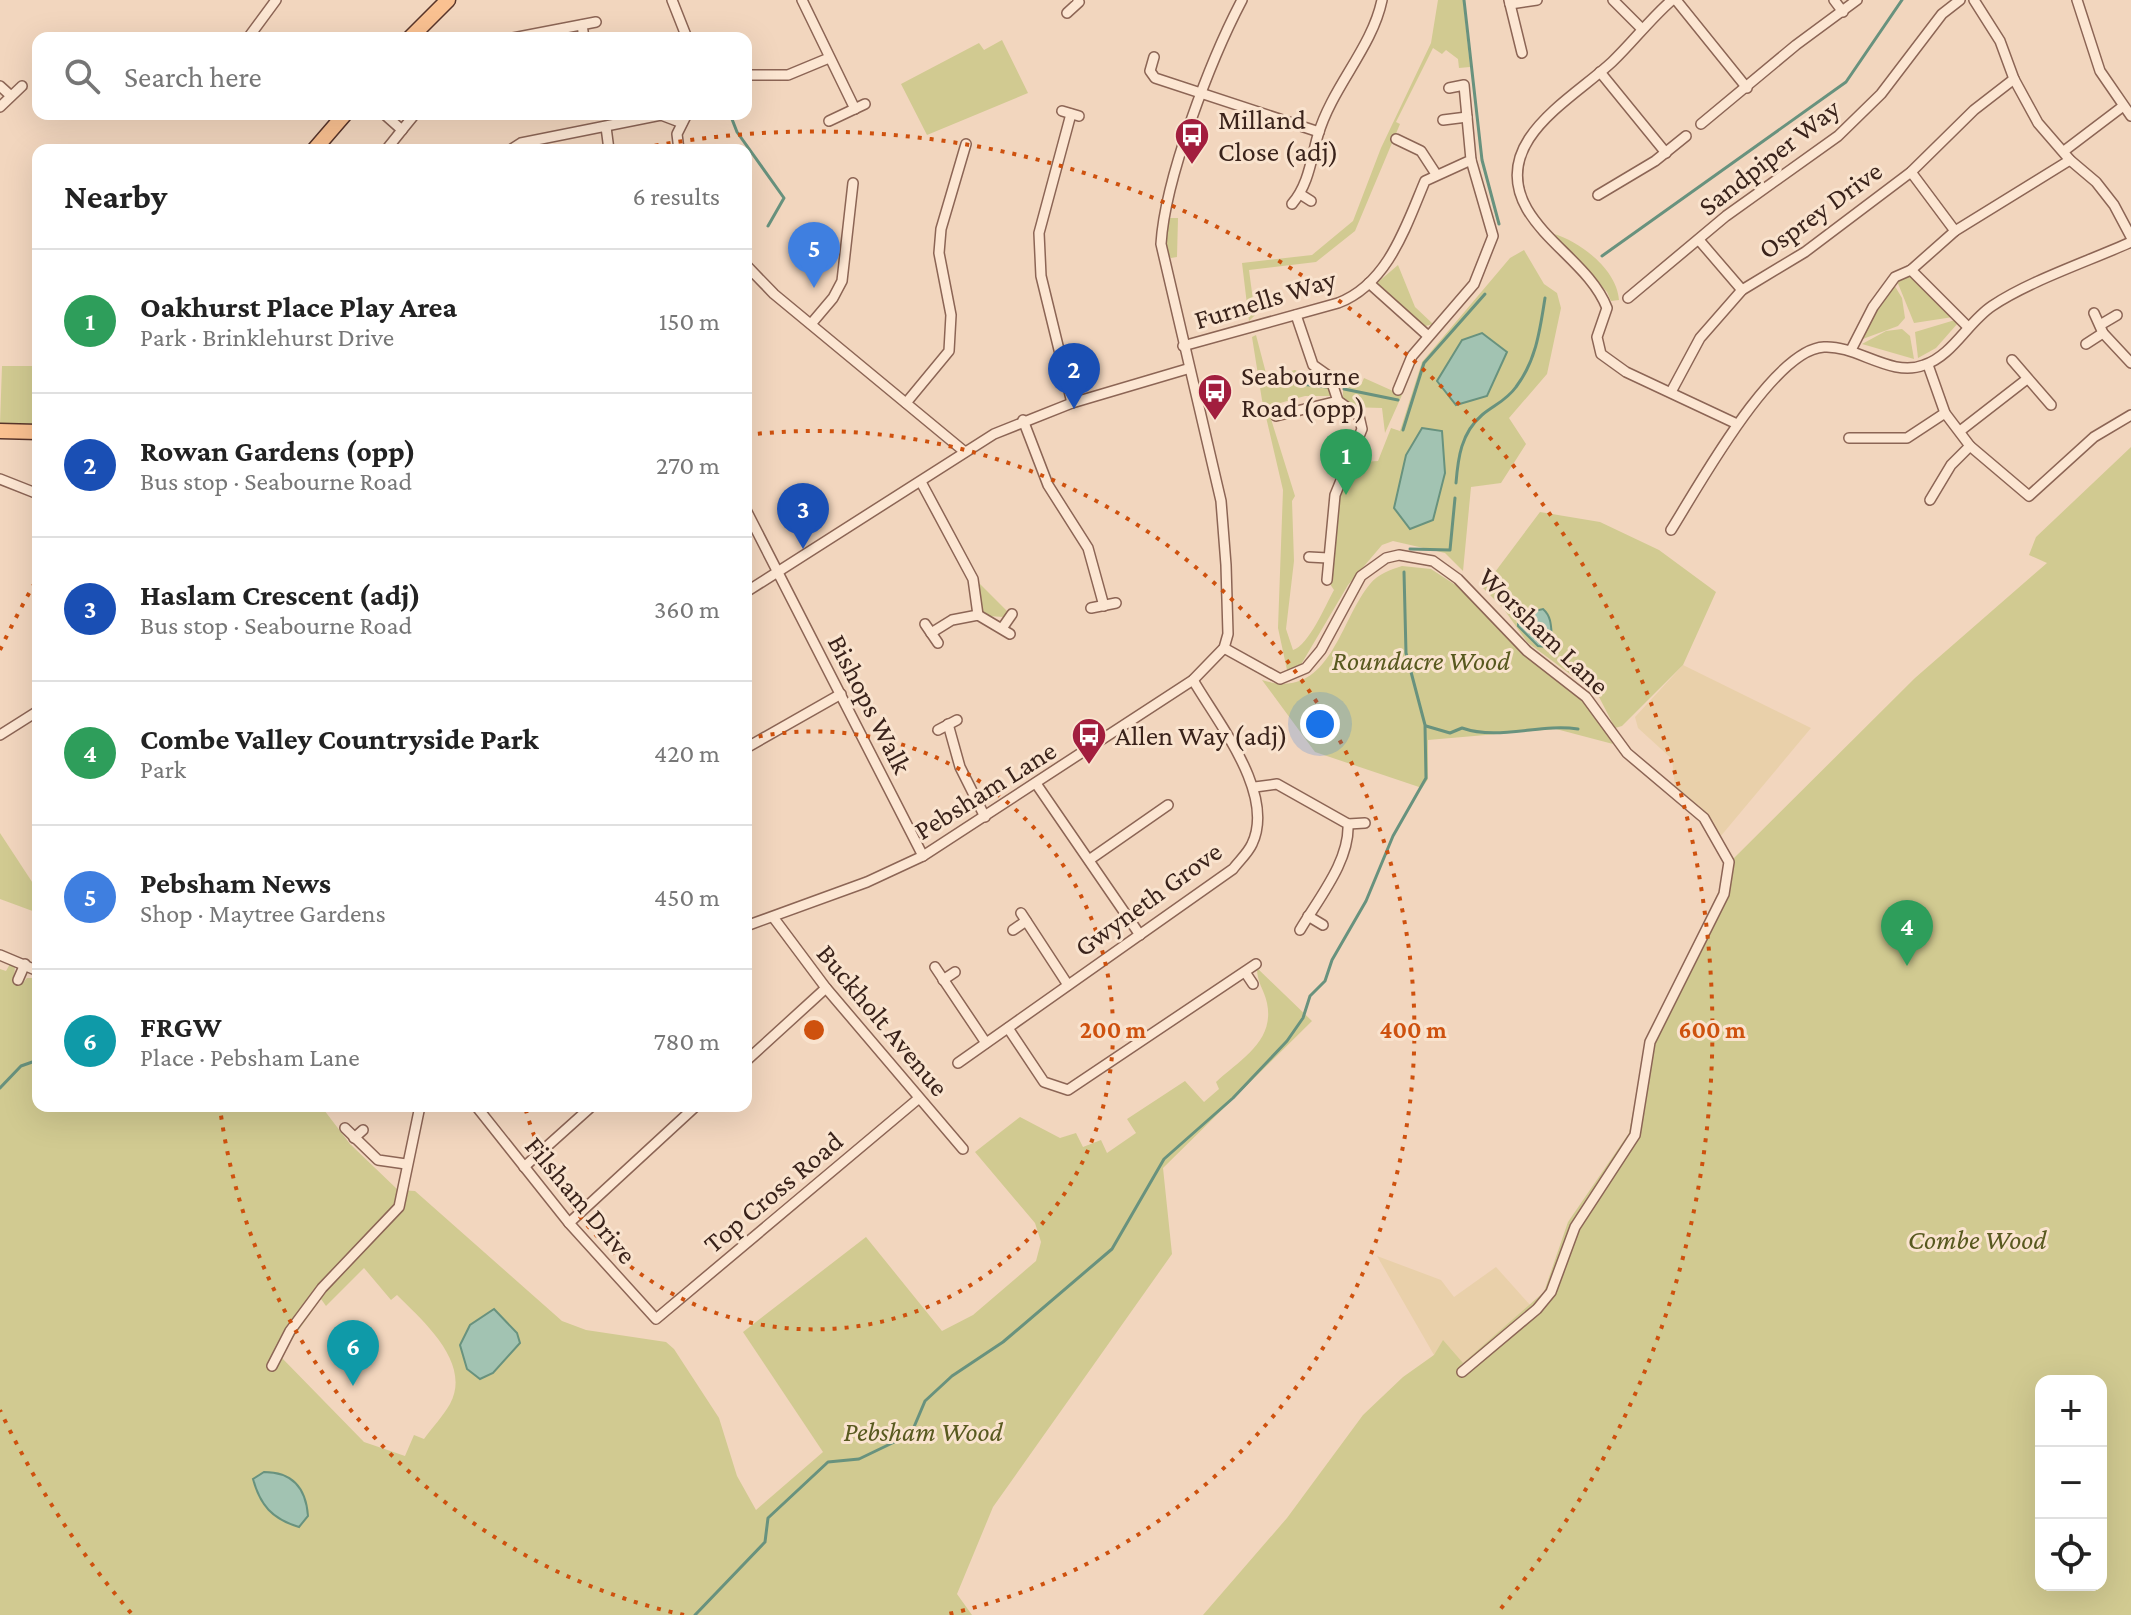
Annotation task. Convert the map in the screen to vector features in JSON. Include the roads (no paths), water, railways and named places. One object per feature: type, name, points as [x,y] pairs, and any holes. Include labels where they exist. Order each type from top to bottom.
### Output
[{"type":"main road","points":[[416,32],[448,0]]},
{"type":"main road","points":[[319,144],[340,120]]},
{"type":"main road","points":[[0,431],[32,432]]},
{"type":"street","points":[[252,32],[276,0]]},
{"type":"street","points":[[672,0],[685,32]]},
{"type":"street","points":[[802,0],[855,109]]},
{"type":"street","points":[[1224,648],[1230,620],[1221,501],[1164,268],[1163,219],[1203,92],[1220,45],[1242,0]]},
{"type":"street","points":[[1292,204],[1300,194],[1319,132],[1353,60],[1373,27],[1382,0]]},
{"type":"street","points":[[1522,53],[1510,2],[1537,0]]},
{"type":"street","points":[[1613,0],[1642,29]]},
{"type":"street","points":[[1737,424],[1626,372],[1601,354],[1597,337],[1607,308],[1602,293],[1543,231],[1518,189],[1519,152],[1534,128],[1600,72],[1674,0],[1747,88]]},
{"type":"street","points":[[1834,0],[1843,12]]},
{"type":"street","points":[[1701,124],[1796,45],[1857,0]]},
{"type":"street","name":"Sandpiper Way","points":[[1628,298],[1726,216],[1838,136],[1881,94],[1942,14],[1960,0]]},
{"type":"street","points":[[1671,530],[1737,424],[1779,374],[1803,354],[1824,347],[1851,350],[1906,368],[1928,365],[1943,355],[1967,326],[1996,303],[2131,240],[2114,205],[2096,182],[2038,123],[2014,79],[2000,41],[1974,0]]},
{"type":"street","points":[[2077,0],[2100,71],[2131,116]]},
{"type":"street","points":[[1067,13],[1080,1]]},
{"type":"street","points":[[545,32],[596,22]]},
{"type":"street","points":[[582,25],[583,32]]},
{"type":"street","points":[[1154,57],[1150,71],[1155,78],[1319,132]]},
{"type":"street","points":[[752,75],[788,75],[829,58]]},
{"type":"street","points":[[1600,72],[1666,153]]},
{"type":"street","name":"Osprey Drive","points":[[1671,392],[1700,338],[1742,290],[1805,252],[1911,172],[1974,110],[2014,79]]},
{"type":"street","points":[[1398,390],[1412,356],[1427,335],[1474,284],[1493,236],[1471,160],[1464,85],[1449,88]]},
{"type":"street","points":[[0,86],[11,96]]},
{"type":"street","points":[[0,107],[22,86]]},
{"type":"street","points":[[829,121],[865,104]]},
{"type":"street","points":[[1851,350],[1886,286],[1911,270],[1955,231],[2067,155],[2122,107]]},
{"type":"street","points":[[1071,114],[1046,197],[1039,244],[1041,276],[1072,403]]},
{"type":"street","points":[[1443,120],[1467,117]]},
{"type":"street","points":[[391,120],[402,130]]},
{"type":"street","points":[[391,144],[410,120]]},
{"type":"street","points":[[519,144],[638,120]]},
{"type":"street","points":[[678,144],[677,134],[684,120]]},
{"type":"street","points":[[606,127],[608,144]]},
{"type":"street","points":[[1598,195],[1666,153],[1686,136]]},
{"type":"street","points":[[1396,139],[1421,151],[1436,174],[1471,160]]},
{"type":"street","points":[[906,403],[949,351],[951,315],[939,253],[941,229],[957,157],[966,144]]},
{"type":"street","points":[[1911,172],[1955,231]]},
{"type":"street","name":"Furnells Way","points":[[1183,346],[1350,299],[1369,283],[1394,252],[1425,181],[1436,174]]},
{"type":"street","points":[[811,324],[833,298],[842,281],[856,189]]},
{"type":"street","points":[[1300,194],[1311,201]]},
{"type":"street","points":[[1699,240],[1742,290]]},
{"type":"street","points":[[752,270],[811,324],[965,452]]},
{"type":"street","points":[[1911,270],[1967,326]]},
{"type":"street","points":[[1369,283],[1427,335]]},
{"type":"street","points":[[2094,313],[2101,329],[2131,363]]},
{"type":"street","points":[[1296,315],[1313,365],[1330,377],[1338,401],[1359,416],[1362,429],[1335,495],[1327,580]]},
{"type":"street","points":[[2086,344],[2117,315]]},
{"type":"street","points":[[2012,360],[2051,405]]},
{"type":"street","points":[[1928,365],[1945,413],[1970,446],[2029,496],[2094,437],[2131,415]]},
{"type":"street","points":[[752,588],[965,452],[1023,420],[1187,369]]},
{"type":"street","points":[[1960,431],[2027,379]]},
{"type":"street","points":[[1276,416],[1338,401]]},
{"type":"street","points":[[1849,438],[1907,438],[1945,413]]},
{"type":"street","points":[[1023,420],[1048,485],[1088,548],[1104,606]]},
{"type":"street","points":[[1930,500],[1951,465],[1970,446]]},
{"type":"street","points":[[0,479],[32,492]]},
{"type":"street","points":[[921,482],[973,579],[978,615]]},
{"type":"street","name":"Bishops Walk","points":[[752,521],[923,856]]},
{"type":"street","name":"Worsham Lane","points":[[1224,648],[1280,679],[1295,675],[1321,650],[1361,576],[1386,558],[1399,555],[1433,561],[1458,579],[1527,651],[1586,697],[1627,753],[1704,818],[1729,862],[1724,894],[1650,1042],[1635,1135],[1575,1227],[1551,1292],[1537,1309],[1462,1372]]},
{"type":"street","points":[[1309,557],[1328,558]]},
{"type":"street","points":[[1091,608],[1116,603]]},
{"type":"street","points":[[938,643],[928,628],[978,615],[1006,630],[1012,614]]},
{"type":"street","name":"Pebsham Lane","points":[[752,924],[867,882],[923,856],[1037,785],[1193,680],[1224,648]]},
{"type":"street","name":"Gwyneth Grove","points":[[958,1063],[1233,869],[1252,844],[1258,815],[1255,787],[1193,680]]},
{"type":"street","points":[[752,745],[841,694]]},
{"type":"street","points":[[0,735],[32,715]]},
{"type":"street","points":[[938,730],[953,722],[960,767],[985,817]]},
{"type":"street","points":[[1255,787],[1277,784],[1348,824],[1365,823]]},
{"type":"street","points":[[1037,785],[1140,935]]},
{"type":"street","points":[[1089,860],[1161,816],[1168,805]]},
{"type":"street","points":[[1300,930],[1340,861],[1349,840],[1348,824]]},
{"type":"street","points":[[1308,916],[1323,925]]},
{"type":"street","name":"Buckholt Avenue","points":[[773,917],[826,988],[963,1149]]},
{"type":"street","points":[[1013,930],[1023,917],[1068,985]]},
{"type":"street","points":[[0,955],[32,968]]},
{"type":"street","points":[[18,980],[25,964]]},
{"type":"street","points":[[1008,1028],[1044,1082],[1068,1090],[1256,964]]},
{"type":"street","points":[[935,967],[986,1043]]},
{"type":"street","points":[[943,980],[955,972]]},
{"type":"street","points":[[1245,972],[1253,984]]},
{"type":"street","points":[[752,1056],[826,988]]},
{"type":"street","name":"Top Cross Road","points":[[656,1319],[918,1099]]},
{"type":"street","points":[[272,1366],[290,1331],[322,1288],[393,1216],[405,1190],[406,1164],[419,1112]]},
{"type":"street","name":"Filsham Drive","points":[[481,1112],[569,1223],[656,1319]]},
{"type":"street","points":[[524,1167],[585,1112]]},
{"type":"street","points":[[569,1223],[689,1112]]},
{"type":"street","points":[[345,1128],[378,1160],[406,1164]]},
{"type":"street","points":[[354,1138],[363,1130]]},
{"type":"waterway","points":[[1464,0],[1482,160],[1499,224]]},
{"type":"waterway","points":[[1602,256],[1846,82],[1902,0]]},
{"type":"waterway","points":[[732,120],[746,144]]},
{"type":"waterway","points":[[752,153],[784,198],[768,226]]},
{"type":"waterway","points":[[1403,430],[1424,363],[1485,294]]},
{"type":"waterway","points":[[1456,483],[1460,455],[1469,430],[1482,415],[1512,392],[1528,367],[1536,345],[1545,298]]},
{"type":"waterway","points":[[1266,380],[1327,387]]},
{"type":"waterway","points":[[1344,389],[1398,400]]},
{"type":"waterway","points":[[1410,549],[1450,550],[1455,498]]},
{"type":"waterway","points":[[695,1615],[765,1542],[768,1518],[828,1462],[859,1459],[911,1434],[925,1401],[952,1376],[1003,1342],[1112,1249],[1164,1159],[1233,1098],[1287,1041],[1303,1018],[1310,996],[1325,981],[1332,960],[1366,901],[1393,836],[1426,778],[1425,725],[1406,653],[1404,572]]},
{"type":"waterway","points":[[1426,726],[1450,733],[1462,728],[1490,733],[1578,729]]},
{"type":"waterway","points":[[0,1088],[21,1066],[32,1062]]},
{"type":"place","name":"Milland Close (adj)","points":[[1192,166]]},
{"type":"place","name":"Pebsham News","points":[[814,288]]},
{"type":"place","name":"Rowan Gardens (opp)","points":[[1074,409]]},
{"type":"place","name":"Seabourne Road (opp)","points":[[1215,422]]},
{"type":"place","name":"Oakhurst Place Play Area","points":[[1346,495]]},
{"type":"place","name":"Haslam Crescent (adj)","points":[[803,549]]},
{"type":"place","name":"Allen Way (adj)","points":[[1089,766]]},
{"type":"place","name":"Combe Valley Countryside Park","points":[[1907,966]]},
{"type":"place","name":"FRGW","points":[[353,1386]]},
{"type":"park label","name":"Roundacre Wood","points":[[1421,660]]},
{"type":"park label","name":"Combe Wood","points":[[1977,1239]]},
{"type":"park label","name":"Pebsham Wood","points":[[923,1431]]}]
